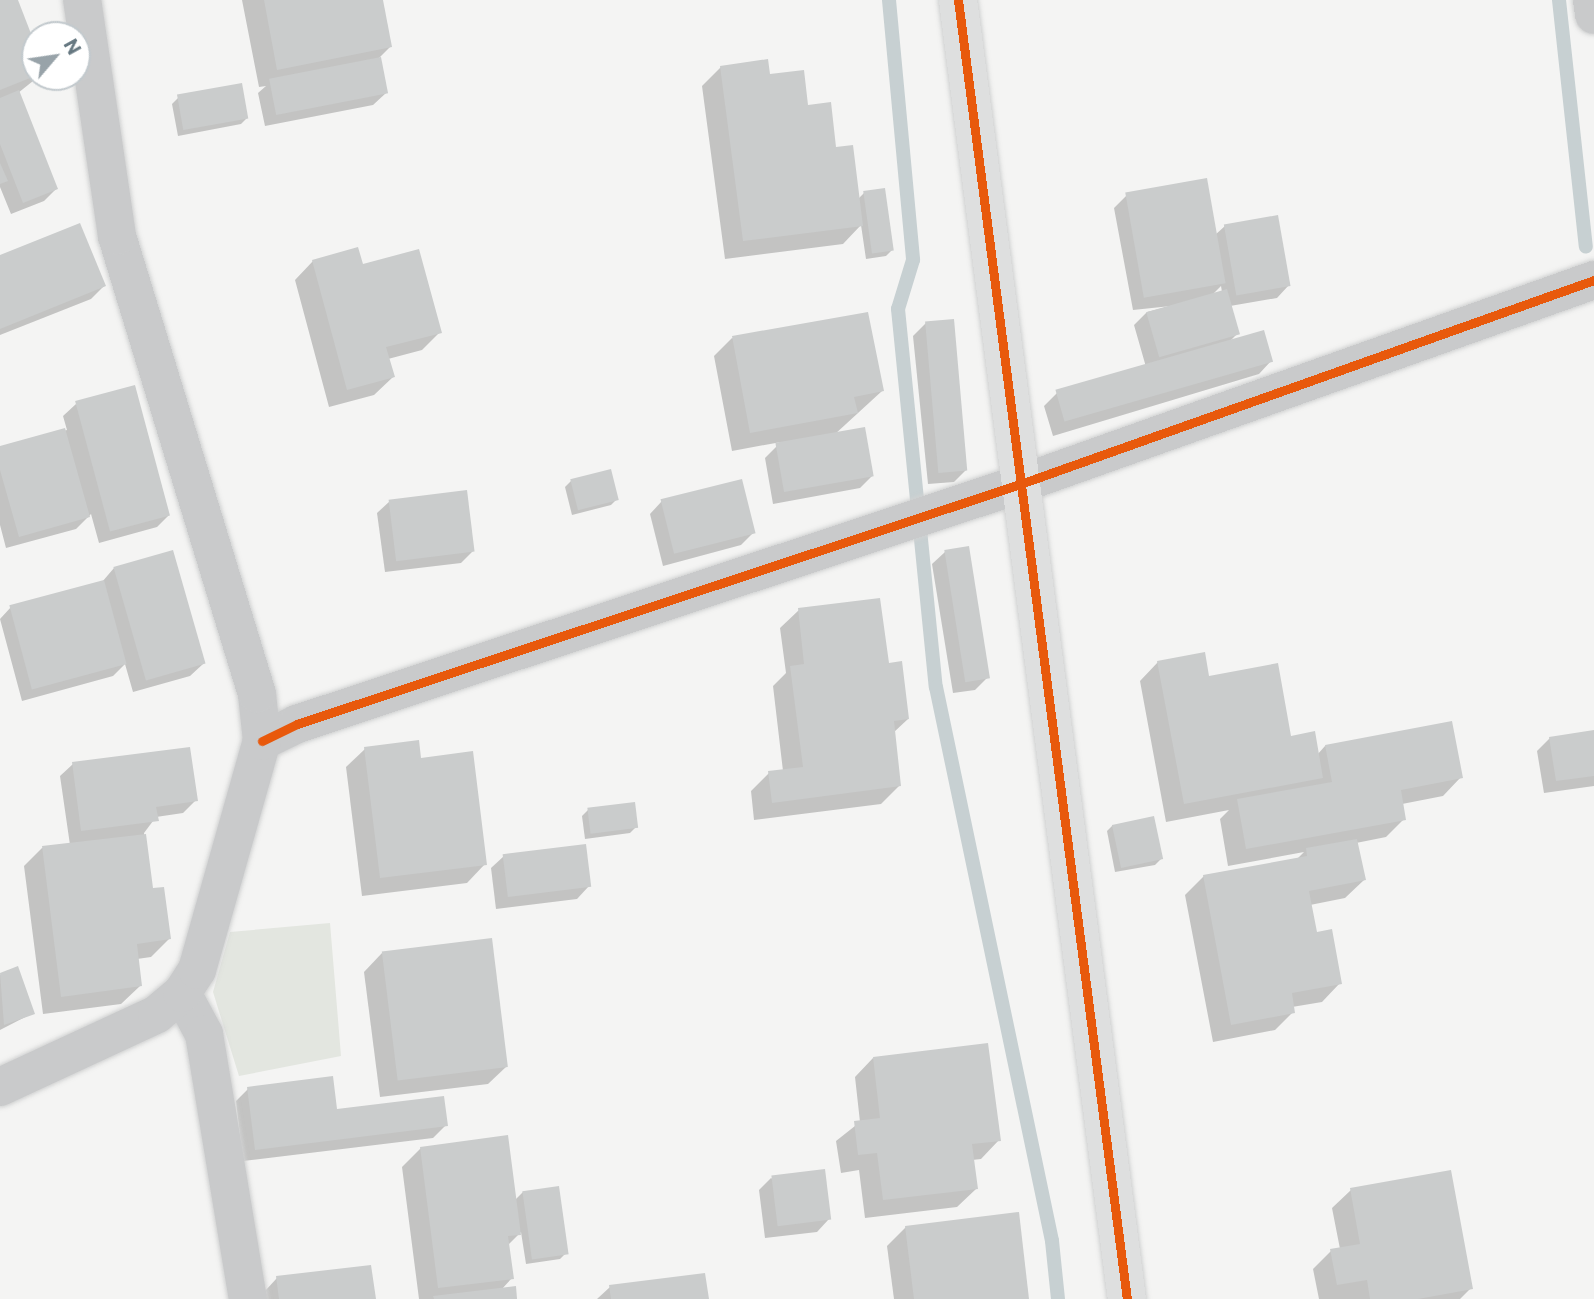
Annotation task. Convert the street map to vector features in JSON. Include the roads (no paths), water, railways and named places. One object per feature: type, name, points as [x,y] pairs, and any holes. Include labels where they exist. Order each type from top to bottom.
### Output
[{"type":"street","points":[[0,1087],[157,1014],[182,993],[197,970],[262,741],[257,694],[117,236],[82,0]]},
{"type":"street","points":[[958,0],[1023,483],[1127,1299]]},
{"type":"street","points":[[1592,0],[1594,15]]},
{"type":"street","points":[[262,741],[297,724],[1023,483],[1594,280]]},
{"type":"street","points":[[182,993],[204,1034],[248,1299]]},
{"type":"waterway","points":[[889,0],[913,260],[898,309],[936,687],[1052,1241],[1058,1299]]},
{"type":"waterway","points":[[1559,0],[1586,247]]}]
